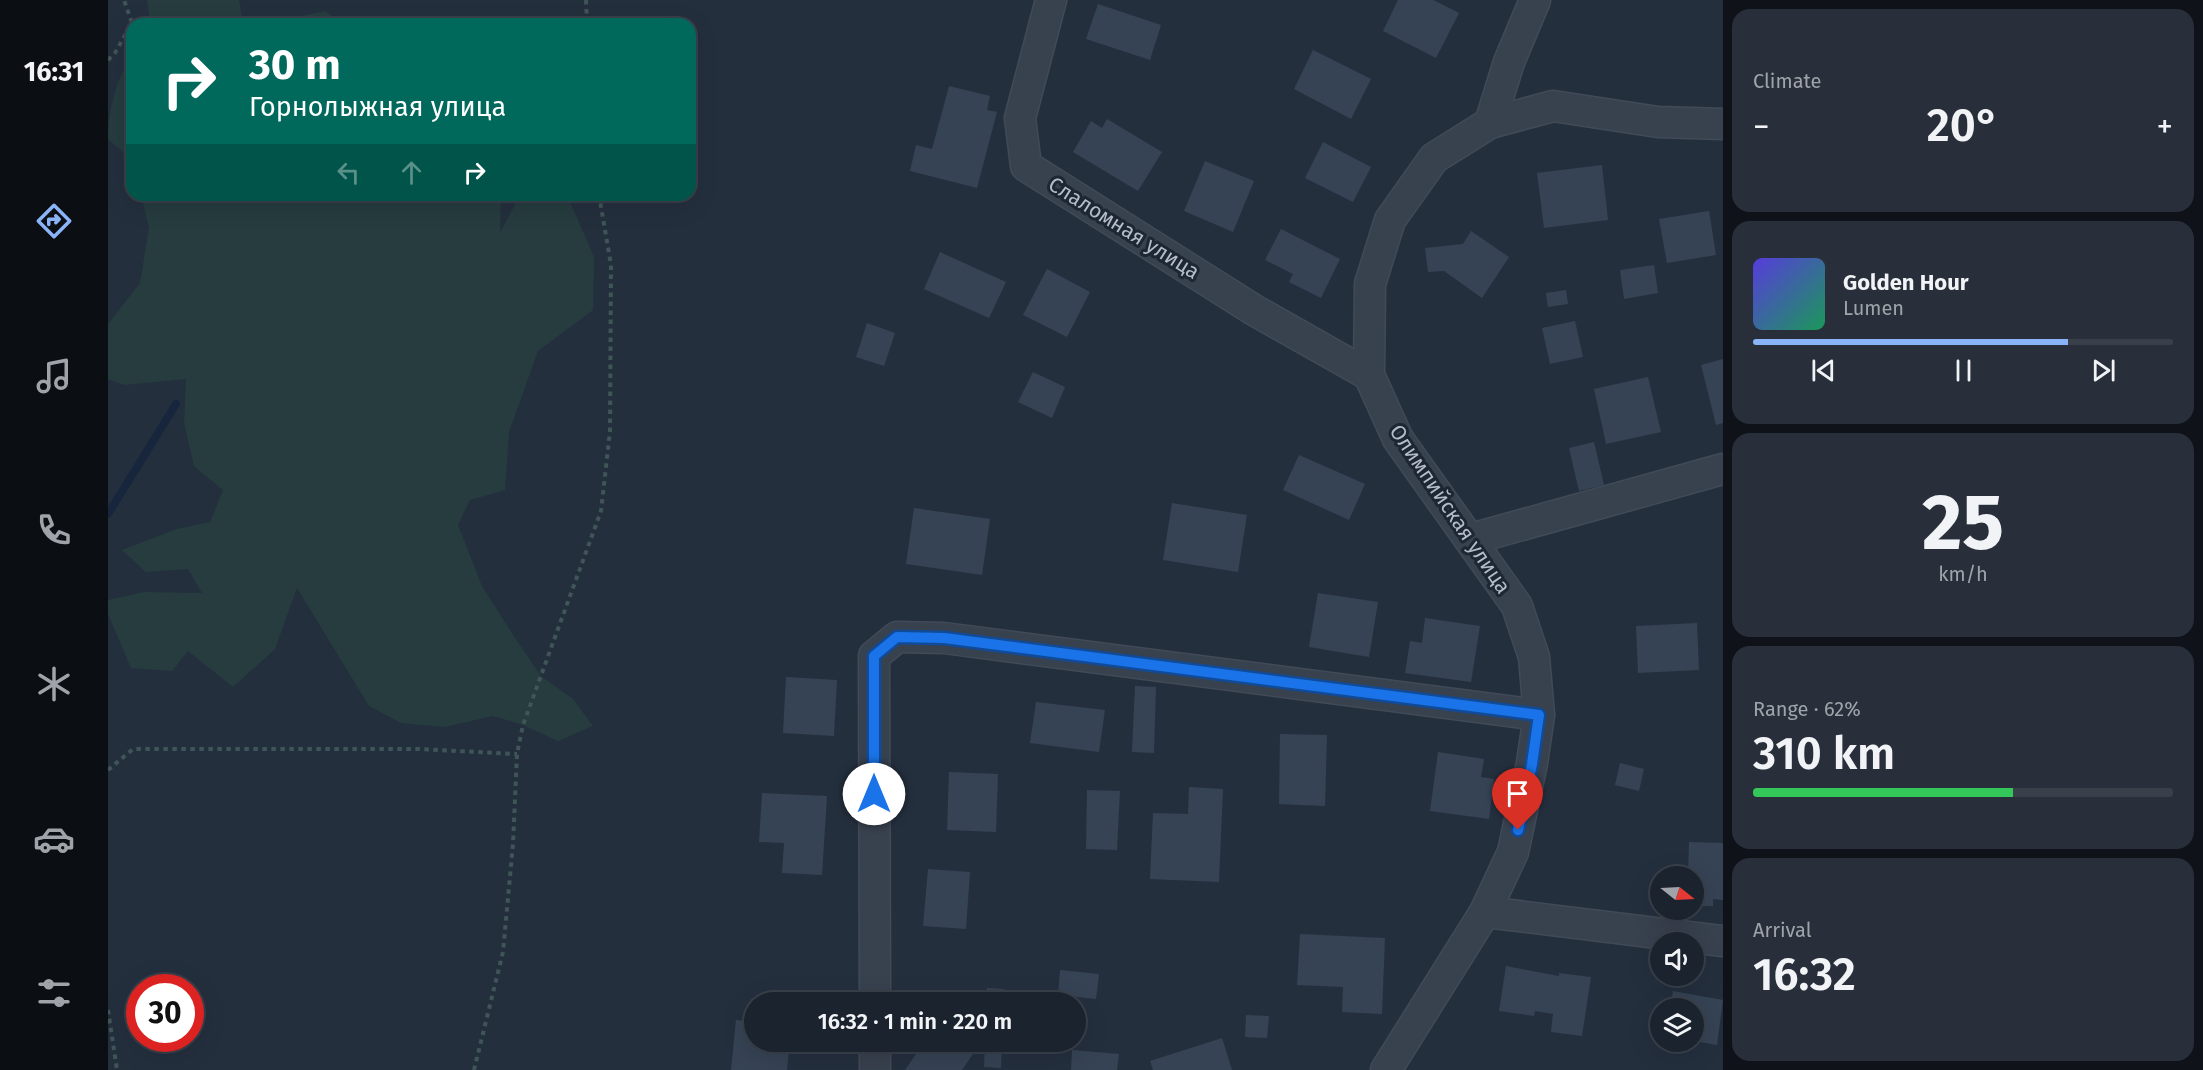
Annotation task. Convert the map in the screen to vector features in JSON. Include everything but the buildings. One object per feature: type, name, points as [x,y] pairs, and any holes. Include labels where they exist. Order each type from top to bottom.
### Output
[{"type":"street","name":"Слаломная улица","points":[[1051,0],[1020,118],[1026,166],[1254,310],[1369,375]]},
{"type":"street","points":[[1490,123],[1509,62],[1535,0]]},
{"type":"street","name":"Олимпийская улица","points":[[1386,1070],[1485,912],[1513,852],[1532,764],[1539,715],[1534,657],[1517,606],[1398,439],[1369,375],[1370,284],[1390,220],[1434,158],[1490,123],[1553,106],[1658,122],[1723,124]]},
{"type":"street","points":[[1471,539],[1723,469]]},
{"type":"street","points":[[875,992],[874,656],[897,637],[944,638],[1539,715]]},
{"type":"street","points":[[1485,912],[1723,941]]},
{"type":"street","points":[[875,1052],[875,1070]]},
{"type":"path","points":[[124,0],[130,18]]},
{"type":"path","points":[[586,0],[587,18]]},
{"type":"path","points":[[108,60],[115,53],[126,34]]},
{"type":"path","points":[[474,1070],[503,952],[513,844],[517,754],[523,725],[601,511],[610,431],[611,265],[600,201]]},
{"type":"path","points":[[108,770],[133,749],[418,748],[517,754]]},
{"type":"path","points":[[108,1010],[117,1070]]},
{"type":"green space","points":[[147,0],[239,0],[242,18],[149,18]]},
{"type":"green space","points":[[325,11],[335,18],[291,18]]},
{"type":"green space","points":[[126,66],[126,155],[108,139],[109,119]]},
{"type":"green space","points":[[142,201],[501,201],[500,233],[517,201],[570,201],[594,257],[593,310],[538,351],[509,432],[505,490],[470,500],[458,525],[482,586],[513,635],[541,676],[573,699],[593,726],[558,741],[523,725],[493,716],[445,727],[401,723],[369,706],[297,588],[275,649],[233,687],[188,651],[172,671],[131,668],[108,614],[108,600],[144,592],[202,593],[188,569],[146,572],[122,550],[177,529],[210,522],[223,490],[194,466],[184,423],[186,379],[124,385],[108,379],[108,324],[140,283],[149,228]]},
{"type":"waterway","points":[[108,514],[176,404]]},
{"type":"route","points":[[874,794],[874,656],[897,637],[944,638],[1539,715],[1532,764],[1518,830]]}]
